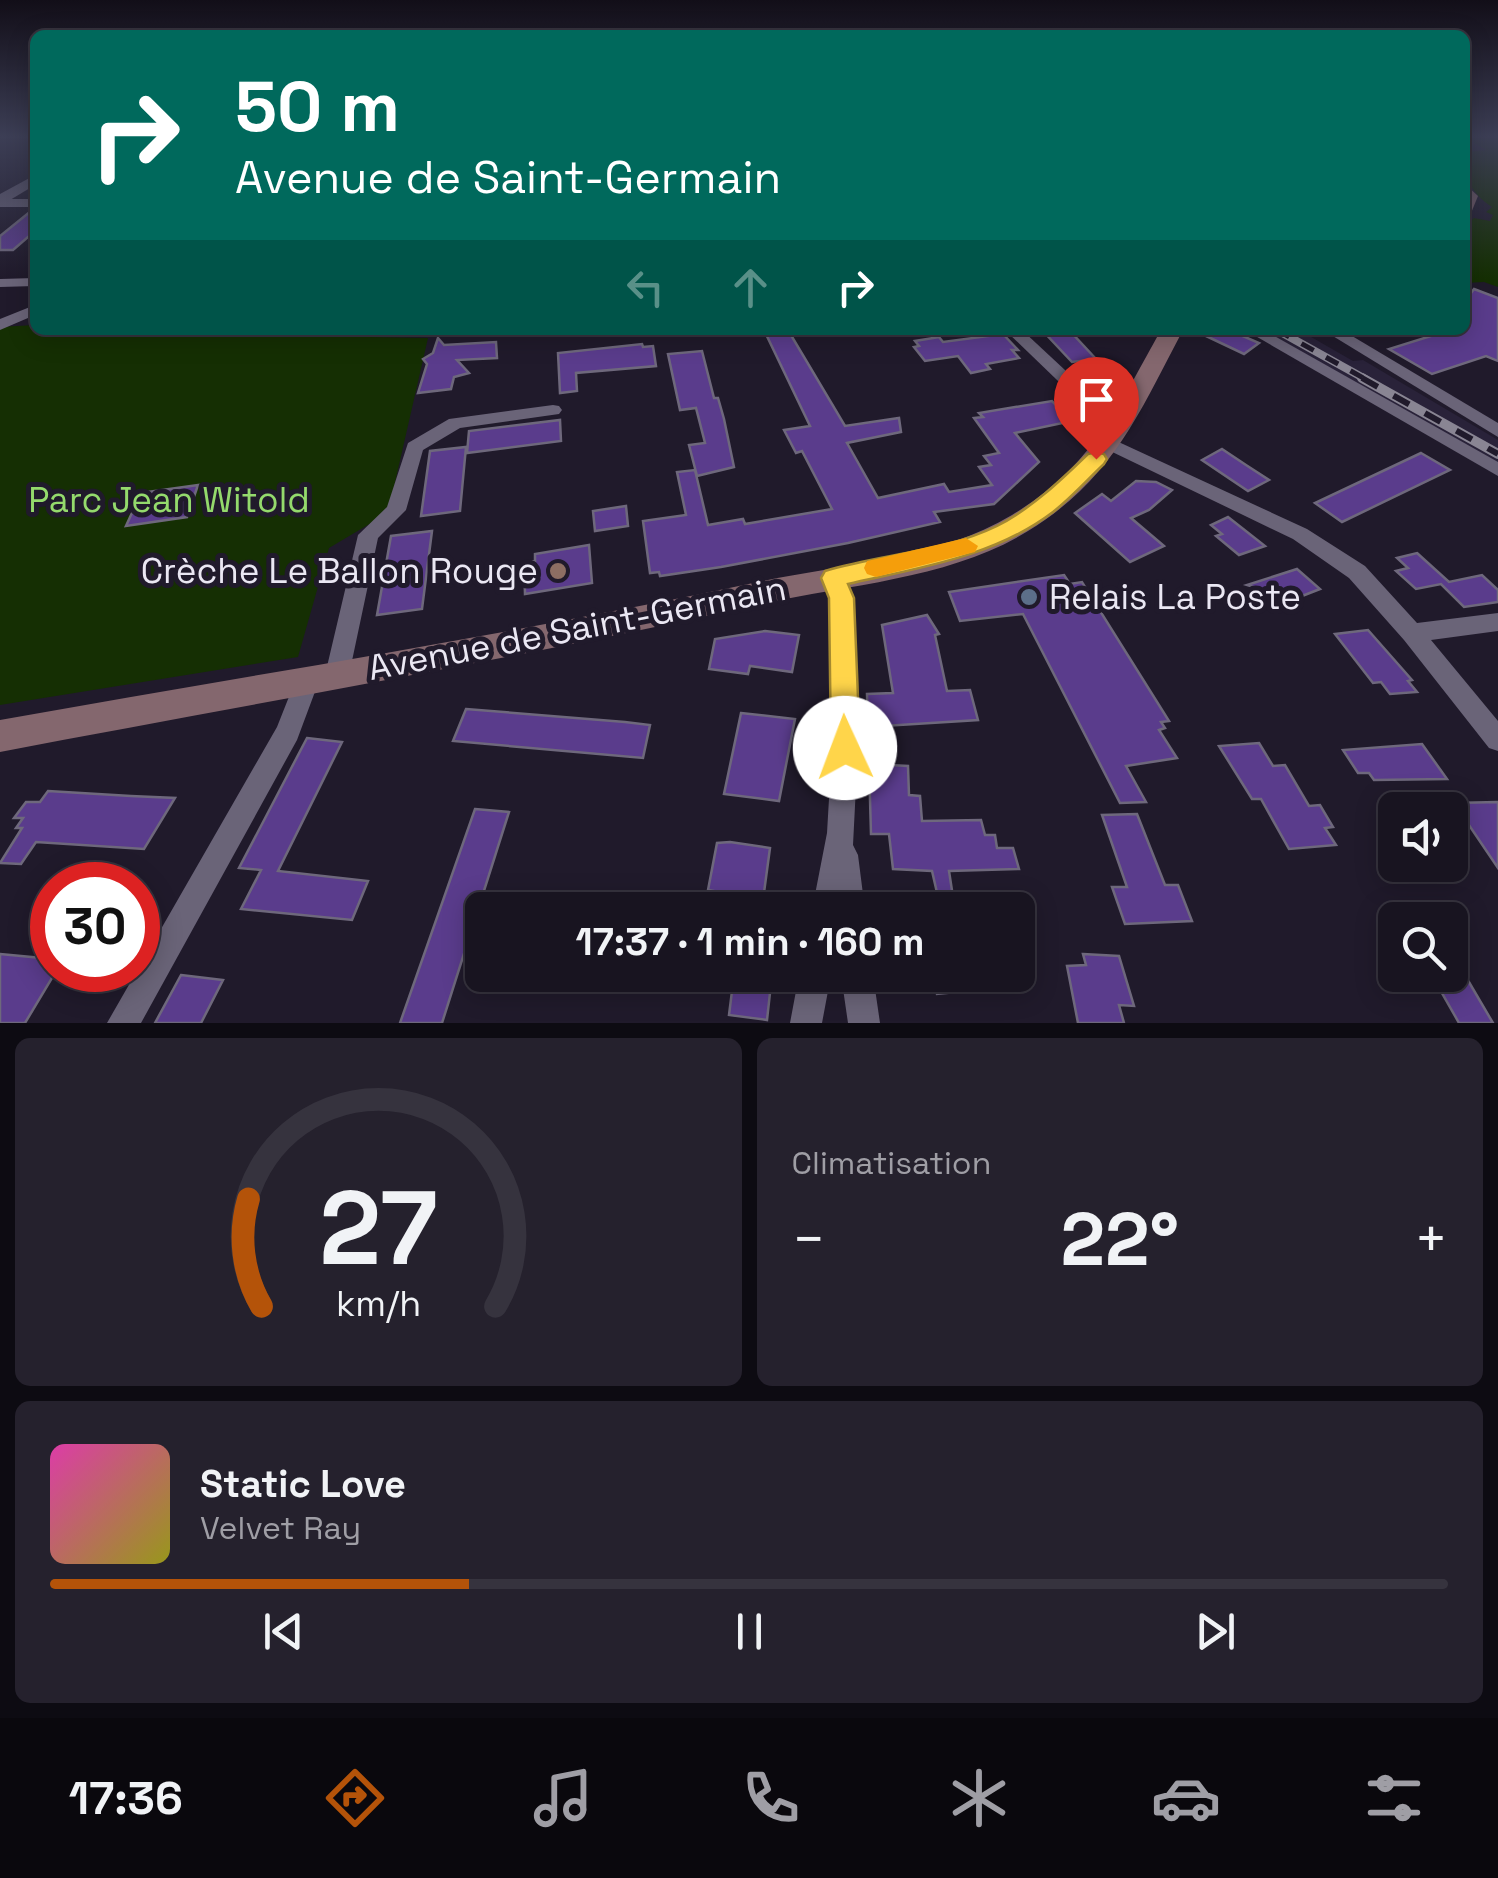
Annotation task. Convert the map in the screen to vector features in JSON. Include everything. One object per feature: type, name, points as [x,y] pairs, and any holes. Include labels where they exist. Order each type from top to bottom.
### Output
[{"type":"main road","name":"Avenue de Saint-Germain","points":[[0,736],[322,678],[834,578],[955,550],[1004,532],[1046,506],[1114,436],[1169,335]]},
{"type":"street","points":[[0,199],[27,184]]},
{"type":"street","points":[[0,199],[30,202]]},
{"type":"street","points":[[0,282],[30,282]]},
{"type":"street","points":[[4,323],[30,311]]},
{"type":"street","points":[[4,323],[30,321]]},
{"type":"street","points":[[1018,335],[1114,436],[1300,534],[1357,572],[1498,740]]},
{"type":"street","points":[[1262,335],[1498,470]]},
{"type":"street","points":[[1339,335],[1498,431]]},
{"type":"street","points":[[123,1023],[322,678],[368,535],[396,510],[415,447],[455,423],[552,410]]},
{"type":"street","points":[[830,892],[841,833],[845,748],[842,598],[834,578]]},
{"type":"street","points":[[1412,633],[1498,622]]},
{"type":"street","points":[[841,833],[848,892]]},
{"type":"street","points":[[806,1023],[812,992]]},
{"type":"street","points":[[859,992],[864,1023]]},
{"type":"shaded area","points":[[1271,335],[1308,335],[1353,361],[1363,360],[1498,440],[1498,466]]},
{"type":"green space","points":[[1470,184],[1498,184],[1498,287],[1470,283],[1470,222],[1474,218],[1490,221],[1493,215],[1486,212],[1492,207]]},
{"type":"green space","name":"Parc Jean Witold","points":[[30,325],[30,335],[428,338],[388,513],[329,548],[298,657],[0,705],[0,327]]},
{"type":"building","points":[[30,212],[30,235],[13,250],[0,250],[0,236]]},
{"type":"building","points":[[1474,289],[1498,298],[1498,361],[1486,356],[1432,374],[1389,349],[1434,335],[1470,335],[1470,294]]},
{"type":"building","points":[[766,335],[791,335],[845,426],[899,418],[901,432],[847,443],[878,498],[944,484],[949,492],[992,485],[979,467],[991,465],[984,456],[999,453],[974,418],[983,417],[979,413],[1052,401],[1072,421],[1015,433],[1039,462],[994,504],[934,512],[940,522],[848,543],[721,567],[660,576],[659,572],[650,573],[643,521],[686,515],[677,472],[695,470],[708,525],[743,519],[745,524],[832,509],[802,451],[796,453],[784,430],[810,426]]},
{"type":"building","points":[[1004,335],[1018,350],[1012,350],[1019,358],[986,364],[990,369],[971,373],[958,356],[925,361],[914,347],[919,346],[915,341],[939,337],[943,342]]},
{"type":"building","points":[[1047,335],[1074,335],[1096,359],[1072,362]]},
{"type":"building","points":[[1204,335],[1241,335],[1259,343],[1244,354]]},
{"type":"building","points":[[438,338],[444,345],[496,342],[497,358],[457,360],[469,373],[454,377],[451,389],[418,393],[427,364],[423,359],[433,353]]},
{"type":"building","points":[[653,346],[656,366],[576,373],[577,391],[560,393],[558,353]]},
{"type":"building","points":[[702,351],[714,398],[718,398],[724,419],[734,467],[697,476],[689,445],[705,443],[696,408],[680,410],[668,354]]},
{"type":"building","points":[[560,420],[561,441],[467,453],[469,431]]},
{"type":"building","points":[[466,447],[460,511],[421,516],[430,451]]},
{"type":"building","points":[[1222,449],[1269,480],[1248,491],[1202,460]]},
{"type":"building","points":[[1421,453],[1450,470],[1342,522],[1315,503]]},
{"type":"building","points":[[1136,481],[1156,482],[1172,490],[1149,510],[1131,518],[1164,546],[1130,562],[1075,513],[1102,494],[1111,501]]},
{"type":"building","points":[[198,485],[187,517],[126,526],[141,493]]},
{"type":"building","points":[[626,506],[628,526],[595,531],[593,511]]},
{"type":"building","points":[[1228,517],[1265,546],[1239,555],[1216,536],[1222,534],[1211,525]]},
{"type":"building","points":[[432,531],[422,609],[377,615],[391,536]]},
{"type":"building","points":[[589,545],[592,583],[525,594],[524,563],[535,561],[535,554]]},
{"type":"building","points":[[1417,553],[1449,582],[1482,575],[1498,590],[1498,602],[1464,607],[1441,584],[1416,589],[1396,571],[1408,568],[1397,558]]},
{"type":"building","points":[[1297,569],[1320,589],[1297,598],[1287,590],[1276,594],[1247,585]]},
{"type":"building","points":[[1064,575],[1070,584],[1082,582],[1169,721],[1161,722],[1165,728],[1159,730],[1177,758],[1126,766],[1146,802],[1120,803],[1023,614],[960,621],[949,592]]},
{"type":"building","points":[[927,615],[939,634],[935,635],[947,691],[970,690],[978,720],[868,727],[867,694],[893,693],[882,625]]},
{"type":"building","points":[[1368,630],[1412,680],[1408,681],[1417,692],[1390,694],[1381,682],[1373,683],[1335,634]]},
{"type":"building","points":[[765,631],[799,635],[792,672],[750,666],[748,674],[709,669],[715,639]]},
{"type":"building","points":[[466,709],[650,725],[643,758],[453,741]]},
{"type":"building","points":[[741,713],[795,719],[779,801],[724,794]]},
{"type":"building","points":[[307,738],[342,742],[278,871],[368,881],[352,920],[241,909],[261,870],[239,868]]},
{"type":"building","points":[[1259,743],[1273,766],[1285,765],[1309,806],[1320,805],[1333,827],[1325,828],[1336,845],[1289,849],[1261,799],[1252,799],[1219,746]]},
{"type":"building","points":[[1422,744],[1447,779],[1374,780],[1369,773],[1358,773],[1343,750]]},
{"type":"building","points":[[869,764],[908,766],[909,795],[920,796],[922,821],[981,820],[985,835],[995,835],[997,848],[1013,848],[1019,869],[949,871],[952,892],[937,892],[932,871],[893,869],[889,834],[871,834]]},
{"type":"building","points":[[48,791],[175,798],[144,849],[36,842],[21,864],[0,863],[22,828],[16,828],[23,818],[14,818],[26,802],[40,802]]},
{"type":"building","points":[[1498,802],[1498,868],[1468,824],[1468,803]]},
{"type":"building","points":[[475,809],[509,812],[484,892],[465,892],[465,951],[442,1023],[400,1023]]},
{"type":"building","points":[[1137,814],[1165,885],[1178,885],[1192,921],[1125,924],[1112,887],[1127,887],[1102,815]]},
{"type":"building","points":[[717,843],[770,848],[764,892],[708,890]]},
{"type":"building","points":[[0,954],[30,957],[30,992],[44,992],[25,1023],[0,1023]]},
{"type":"building","points":[[1083,954],[1119,956],[1134,1006],[1119,1005],[1124,1023],[1078,1023],[1067,966],[1086,965]]},
{"type":"building","points":[[181,975],[223,980],[201,1023],[155,1023]]},
{"type":"building","points":[[1468,980],[1493,1023],[1459,1023],[1441,992],[1468,992]]},
{"type":"building","points":[[732,992],[770,992],[767,1020],[729,1015]]},
{"type":"railway","points":[[1286,335],[1367,380]]},
{"type":"railway","points":[[1362,378],[1498,454]]},
{"type":"slow traffic","points":[[876,568],[966,546]]},
{"type":"place","name":"Crèche Le Ballon Rouge","points":[[558,571]]},
{"type":"place","name":"Relais La Poste","points":[[1029,597]]},
{"type":"route","points":[[845,748],[842,598],[834,578],[955,550],[1004,532],[1046,506],[1096,459]]}]
